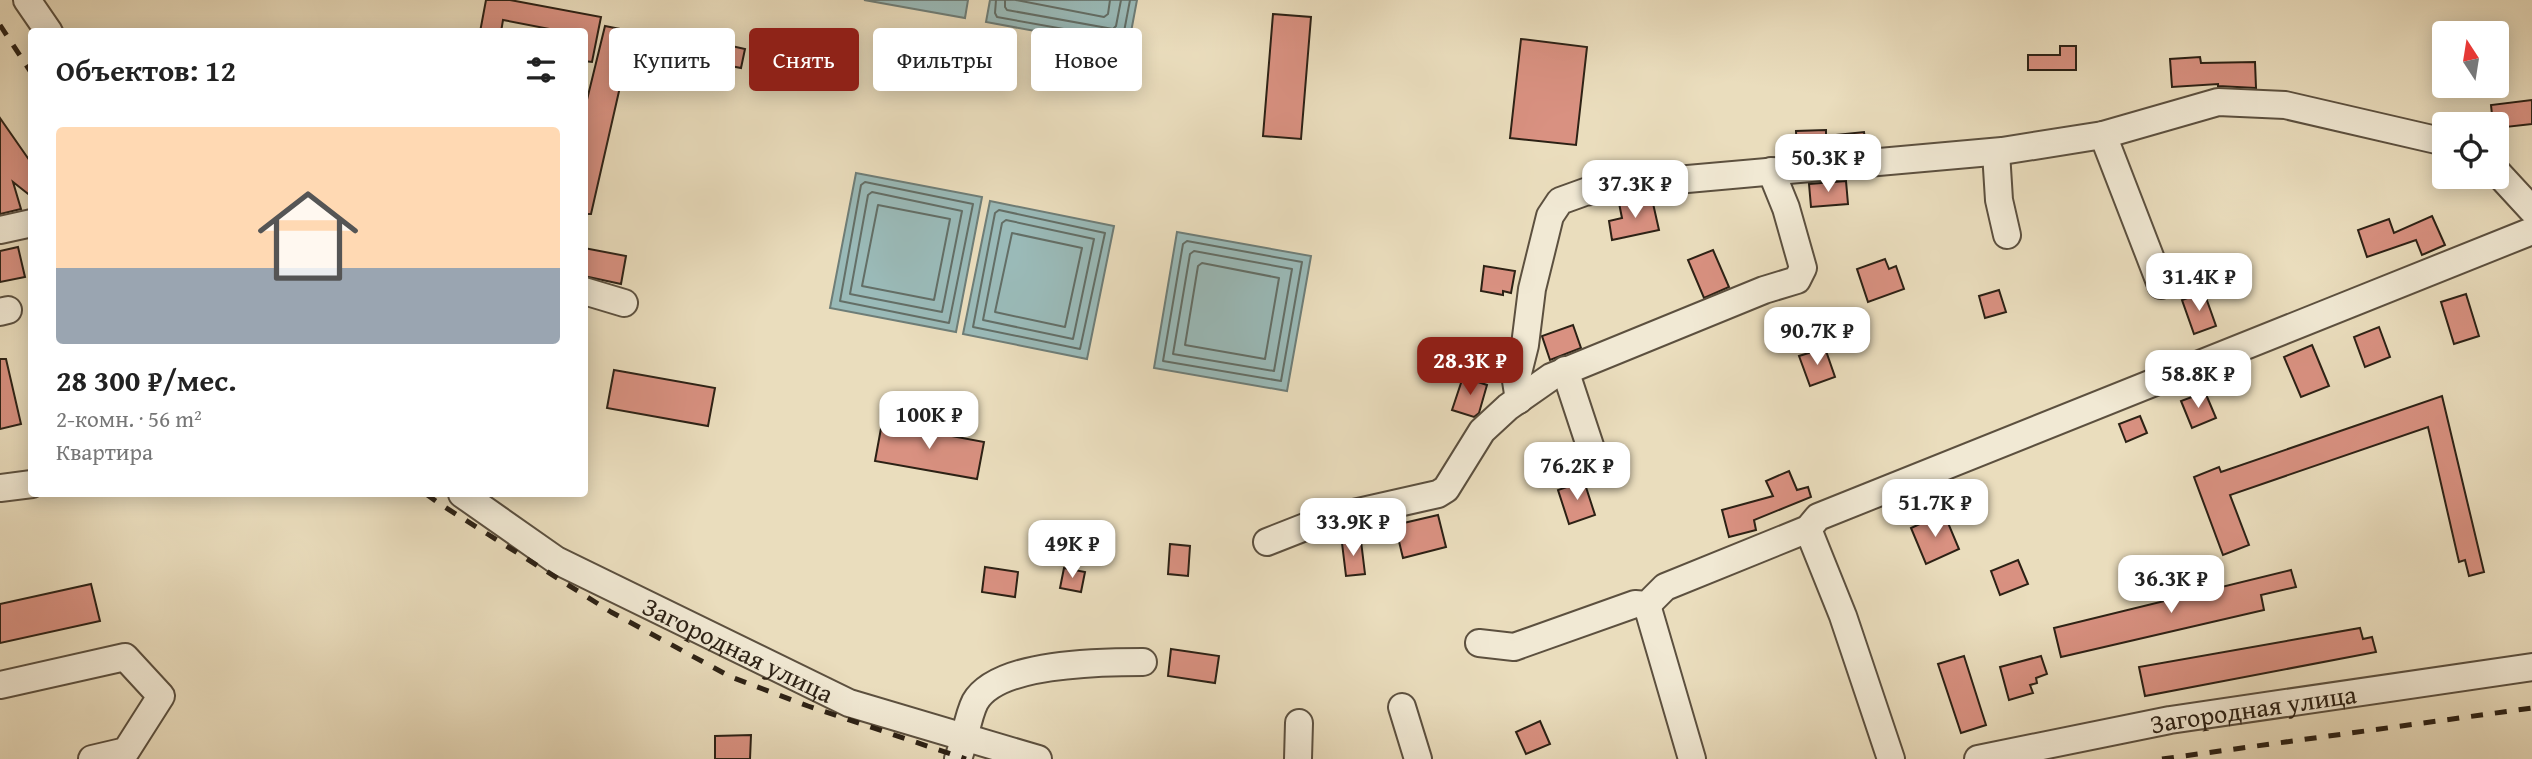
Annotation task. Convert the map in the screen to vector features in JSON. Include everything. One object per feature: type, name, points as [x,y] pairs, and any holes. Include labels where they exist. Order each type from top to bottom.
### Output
[{"type":"street","points":[[27,0],[46,28]]},
{"type":"street","points":[[1519,400],[1516,381],[1525,345],[1532,289],[1550,216],[1560,201],[1585,192],[1665,181],[1996,152],[2103,135],[2218,102],[2285,105],[2432,139]]},
{"type":"street","points":[[2103,135],[2161,285]]},
{"type":"street","points":[[1996,152],[1999,200],[2007,235]]},
{"type":"street","points":[[1267,542],[1323,520],[1438,494],[1446,489],[1482,431],[1551,377],[1765,290],[1797,280],[1803,268],[1786,208],[1771,171]]},
{"type":"street","points":[[2509,185],[2532,210]]},
{"type":"street","points":[[0,230],[28,224]]},
{"type":"street","points":[[1479,643],[1514,647],[1635,604],[1647,605],[1665,587],[1808,529],[1818,517],[2532,231]]},
{"type":"street","points":[[588,292],[624,303]]},
{"type":"street","points":[[1565,370],[1596,464]]},
{"type":"street","points":[[0,488],[28,484]]},
{"type":"street","name":"Загородная улица","points":[[466,497],[556,559],[849,703],[962,748],[1038,759]]},
{"type":"street","points":[[1808,529],[1843,616],[1891,759]]},
{"type":"street","points":[[1647,605],[1692,759]]},
{"type":"street","points":[[0,685],[125,657],[161,696],[126,751],[92,759]]},
{"type":"street","points":[[962,748],[976,700],[998,681],[1063,665],[1143,662]]},
{"type":"street","name":"Загородная улица","points":[[1978,759],[2170,720],[2532,667]]},
{"type":"street","points":[[1402,707],[1418,759]]},
{"type":"street","points":[[1298,759],[1299,723]]},
{"type":"water","points":[[864,0],[968,0],[965,18]]},
{"type":"water","points":[[990,0],[1137,0],[1132,28],[1031,28],[1031,30],[986,22]]},
{"type":"water","points":[[856,173],[982,197],[956,332],[830,308]]},
{"type":"water","points":[[990,201],[1114,226],[1087,359],[963,334]]},
{"type":"water","points":[[1177,232],[1311,256],[1287,391],[1154,368]]},
{"type":"building","points":[[486,0],[510,0],[601,17],[592,62],[588,62],[588,28],[544,28],[503,20],[502,28],[481,28]]},
{"type":"building","points":[[1273,14],[1311,17],[1301,139],[1263,136]]},
{"type":"building","points":[[605,26],[615,28],[609,28],[609,91],[619,91],[591,214],[588,214],[588,96]]},
{"type":"building","points":[[1521,39],[1587,47],[1576,145],[1510,138]]},
{"type":"building","points":[[2060,46],[2076,46],[2076,70],[2028,70],[2028,55],[2060,55]]},
{"type":"building","points":[[735,47],[745,49],[741,68],[735,67]]},
{"type":"building","points":[[2200,57],[2201,63],[2255,62],[2256,88],[2218,84],[2172,87],[2170,59]]},
{"type":"building","points":[[2532,100],[2532,124],[2509,127],[2509,112],[2492,112],[2491,105]]},
{"type":"building","points":[[0,118],[28,158],[28,194],[13,182],[21,209],[0,214]]},
{"type":"building","points":[[1826,130],[1826,136],[1864,132],[1866,147],[1797,153],[1796,131]]},
{"type":"building","points":[[1846,181],[1848,204],[1811,207],[1809,184]]},
{"type":"building","points":[[1652,199],[1659,230],[1612,240],[1609,221],[1622,218],[1619,203]]},
{"type":"building","points":[[2432,216],[2445,245],[2422,255],[2416,240],[2367,257],[2358,230],[2389,219],[2394,233]]},
{"type":"building","points":[[18,247],[25,277],[0,282],[0,251]]},
{"type":"building","points":[[588,249],[626,256],[621,284],[588,277]]},
{"type":"building","points":[[1713,250],[1729,287],[1704,298],[1688,260]]},
{"type":"building","points":[[1885,259],[1889,269],[1896,266],[1904,289],[1868,302],[1857,269]]},
{"type":"building","points":[[1484,266],[1515,271],[1511,293],[1503,291],[1503,295],[1481,291]]},
{"type":"building","points":[[1999,290],[2006,312],[1985,318],[1979,296]]},
{"type":"building","points":[[2204,292],[2216,326],[2194,334],[2182,300]]},
{"type":"building","points":[[2466,294],[2479,336],[2454,344],[2441,302]]},
{"type":"building","points":[[1573,325],[1581,348],[1550,360],[1542,336]]},
{"type":"building","points":[[2379,327],[2390,357],[2365,367],[2354,337]]},
{"type":"building","points":[[2312,345],[2329,386],[2301,397],[2284,357]]},
{"type":"building","points":[[1825,348],[1835,377],[1810,386],[1799,356]]},
{"type":"building","points":[[0,359],[6,359],[21,424],[0,429]]},
{"type":"building","points":[[614,370],[715,388],[708,426],[607,408]]},
{"type":"building","points":[[1463,377],[1487,385],[1479,413],[1474,417],[1452,410]]},
{"type":"building","points":[[2205,392],[2216,418],[2192,428],[2181,401]]},
{"type":"building","points":[[2442,396],[2484,572],[2469,576],[2465,560],[2459,562],[2428,427],[2230,495],[2249,545],[2223,555],[2194,477],[2219,467],[2221,472]]},
{"type":"building","points":[[2140,416],[2147,433],[2126,442],[2119,424]]},
{"type":"building","points":[[882,423],[984,442],[977,479],[875,461]]},
{"type":"building","points":[[1789,471],[1797,490],[1808,487],[1811,497],[1754,520],[1756,530],[1729,537],[1722,510],[1773,496],[1766,481]]},
{"type":"building","points":[[1584,481],[1595,515],[1569,524],[1558,490]]},
{"type":"building","points":[[1438,515],[1446,547],[1403,558],[1395,525]]},
{"type":"building","points":[[1935,517],[1938,522],[1946,518],[1959,549],[1926,564],[1911,528]]},
{"type":"building","points":[[1361,541],[1365,574],[1346,576],[1342,543]]},
{"type":"building","points":[[1170,544],[1190,546],[1188,576],[1168,574]]},
{"type":"building","points":[[2018,560],[2028,584],[2000,595],[1991,571]]},
{"type":"building","points":[[985,567],[1018,572],[1015,597],[982,592]]},
{"type":"building","points":[[1064,568],[1085,572],[1081,592],[1060,588]]},
{"type":"building","points":[[2291,570],[2296,587],[2261,595],[2264,610],[2061,657],[2054,628]]},
{"type":"building","points":[[91,584],[100,621],[0,643],[0,604]]},
{"type":"building","points":[[2360,628],[2363,639],[2372,637],[2376,652],[2145,696],[2139,667]]},
{"type":"building","points":[[1171,649],[1219,656],[1215,683],[1168,676]]},
{"type":"building","points":[[1964,656],[1986,725],[1961,733],[1938,664]]},
{"type":"building","points":[[2041,656],[2047,674],[2036,678],[2037,683],[2030,685],[2033,693],[2009,700],[2000,667]]},
{"type":"building","points":[[1540,721],[1550,744],[1526,754],[1516,732]]},
{"type":"building","points":[[751,735],[750,759],[715,759],[715,736]]},
{"type":"railway","points":[[0,25],[28,68]]},
{"type":"railway","points":[[430,497],[611,612],[731,677],[966,759]]},
{"type":"railway","points":[[2162,759],[2532,708]]}]
